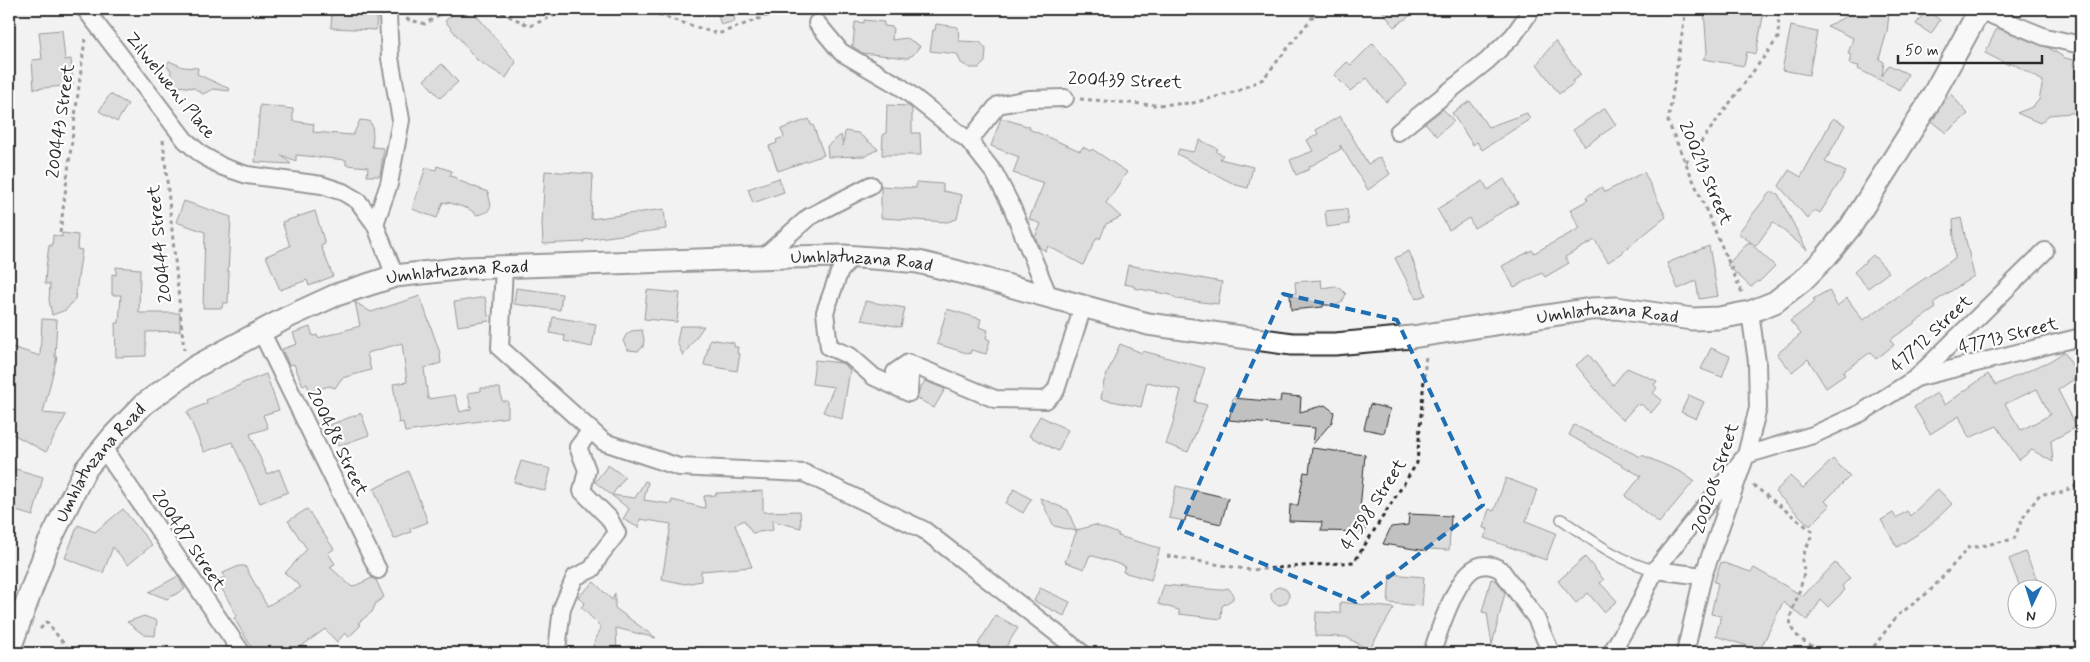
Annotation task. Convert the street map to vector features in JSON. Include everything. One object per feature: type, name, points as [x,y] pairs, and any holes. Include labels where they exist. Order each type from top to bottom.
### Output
[{"type":"street","points":[[1398,132],[1487,61],[1513,36],[1532,9]]},
{"type":"street","points":[[1980,9],[2045,37],[2081,45]]},
{"type":"street","name":"Umhlatuzana Road","points":[[9,650],[50,539],[85,470],[103,448],[144,404],[187,373],[261,331],[336,295],[395,276],[460,268],[762,258],[851,257],[918,262],[1148,324],[1292,344],[1336,344],[1428,334],[1591,309],[1616,308],[1692,319],[1718,318],[1750,312],[1775,302],[1802,281],[1825,258],[1851,226],[1927,106],[1980,9]]},
{"type":"street","name":"Zilwelweni Place","points":[[87,11],[185,140],[202,155],[223,167],[247,176],[322,185],[343,192],[358,201],[376,224],[395,276]]},
{"type":"street","points":[[376,224],[389,184],[401,120],[390,58],[388,16]]},
{"type":"street","points":[[817,23],[842,52],[901,87],[969,141],[995,174],[1012,205],[1050,297]]},
{"type":"street","name":"200439 Street","points":[[969,141],[998,105],[1029,99],[1065,98]]},
{"type":"street","points":[[762,258],[809,217],[871,185]]},
{"type":"street","name":"47712 Street","points":[[1746,455],[1813,435],[1861,413],[1916,378],[2045,251]]},
{"type":"street","points":[[851,257],[839,273],[825,312],[829,347],[850,356],[874,377],[909,393],[910,376],[895,372],[908,362],[995,399],[1046,400],[1056,390],[1083,307]]},
{"type":"street","points":[[504,267],[500,348],[604,442],[679,467],[804,473],[924,530],[1082,653]]},
{"type":"street","name":"200208 Street","points":[[1685,653],[1703,576],[1746,455],[1758,408],[1757,362],[1750,312]]},
{"type":"street","name":"200488 Street","points":[[261,331],[378,570]]},
{"type":"street","name":"47713 Street","points":[[1916,378],[2081,337]]},
{"type":"street","points":[[557,650],[562,608],[575,577],[592,569],[617,533],[609,518],[582,490],[587,470],[578,447],[591,430]]},
{"type":"street","name":"200487 Street","points":[[103,448],[242,653]]},
{"type":"street","points":[[1611,653],[1636,611],[1655,570],[1746,455]]},
{"type":"street","points":[[1432,653],[1443,618],[1466,576],[1475,568],[1493,565],[1501,570],[1536,618],[1551,653]]},
{"type":"street","points":[[1655,570],[1703,576]]},
{"type":"lane","points":[[1561,519],[1610,552],[1643,568],[1655,570]]},
{"type":"path","points":[[388,16],[425,24],[448,9]]},
{"type":"path","points":[[494,9],[530,26],[569,9]]},
{"type":"path","points":[[644,9],[718,34],[785,9]]},
{"type":"path","name":"200439 Street","points":[[1065,98],[1154,105],[1193,103],[1238,91],[1262,79],[1319,9]]},
{"type":"path","name":"200213 Street","points":[[1686,9],[1668,122],[1750,312]]},
{"type":"path","points":[[1686,163],[1778,38],[1779,9]]},
{"type":"path","name":"200443 Street","points":[[60,233],[87,11]]},
{"type":"path","name":"200444 Street","points":[[163,112],[164,156],[187,373]]},
{"type":"path","name":"47598 Street","points":[[1166,556],[1250,570],[1354,562],[1417,463],[1428,334]]},
{"type":"path","points":[[1739,473],[1812,531],[1812,541],[1802,560],[1804,570],[1790,617],[1791,626],[1799,638],[1826,653]]},
{"type":"path","points":[[1869,653],[1897,616],[1930,592],[1969,547],[2014,539],[2022,519],[2040,494],[2050,492],[2056,494],[2081,483]]},
{"type":"path","points":[[34,634],[47,622],[71,653]]},
{"type":"highlighted area","points":[[1283,294],[1397,320],[1483,505],[1356,602],[1179,529]]},
{"type":"building","points":[[332,9],[377,9],[376,30],[331,28]]},
{"type":"building","points":[[459,9],[471,9],[516,62],[506,78],[477,60],[445,21]]},
{"type":"building","points":[[716,9],[732,9],[735,21],[721,25]]},
{"type":"building","points":[[1381,9],[1419,9],[1394,27]]},
{"type":"building","points":[[1704,9],[1752,9],[1764,11],[1756,54],[1747,52],[1744,66],[1703,59],[1707,53]]},
{"type":"building","points":[[1861,9],[1886,9],[1885,14],[1889,14],[1887,32],[1879,59],[1884,62],[1882,76],[1889,65],[1908,74],[1900,90],[1858,69],[1859,66],[1849,64],[1851,55],[1848,54],[1853,38],[1827,26]]},
{"type":"building","points":[[1926,10],[1940,20],[1931,34],[1916,24]]},
{"type":"building","points":[[864,20],[884,22],[884,26],[893,27],[892,40],[907,38],[920,46],[913,55],[907,58],[862,53],[851,45],[853,45],[855,22],[864,23]]},
{"type":"building","points":[[936,24],[958,27],[959,41],[980,42],[986,49],[985,62],[979,68],[970,68],[961,63],[957,54],[930,51],[933,30],[935,30]]},
{"type":"building","points":[[1791,26],[1817,32],[1809,75],[1782,70]]},
{"type":"building","points":[[1997,28],[2049,48],[2065,58],[2074,60],[2073,66],[2081,65],[2081,112],[2049,115],[2040,123],[2017,113],[2032,107],[2039,100],[2043,81],[2010,62],[2009,65],[1985,53]]},
{"type":"building","points":[[62,30],[65,60],[71,59],[73,85],[34,89],[32,60],[42,59],[39,32]]},
{"type":"building","points":[[1555,41],[1581,75],[1559,94],[1537,64]]},
{"type":"building","points":[[1373,43],[1407,85],[1386,102],[1367,78],[1350,91],[1334,75],[1347,62],[1351,65]]},
{"type":"building","points":[[169,61],[183,67],[198,68],[197,74],[230,89],[229,91],[213,89],[203,94],[194,88],[170,85],[171,70],[166,66]]},
{"type":"building","points":[[442,64],[458,82],[440,98],[424,80]]},
{"type":"building","points":[[110,94],[128,104],[117,122],[99,111]]},
{"type":"building","points":[[1951,94],[1968,114],[1946,133],[1932,122],[1945,99]]},
{"type":"building","points":[[1470,101],[1488,127],[1527,113],[1530,119],[1482,150],[1477,142],[1473,145],[1452,113]]},
{"type":"building","points":[[260,105],[293,109],[293,121],[314,124],[313,132],[353,135],[360,120],[369,121],[372,125],[372,147],[384,148],[380,176],[367,176],[368,167],[346,165],[346,160],[296,155],[296,161],[281,155],[291,164],[255,162]]},
{"type":"building","points":[[887,105],[909,106],[912,109],[912,133],[920,133],[921,155],[882,155],[883,134],[886,134]]},
{"type":"building","points":[[1605,108],[1616,125],[1585,146],[1573,130]]},
{"type":"building","points":[[1443,109],[1454,121],[1437,136],[1425,123]]},
{"type":"building","points":[[1340,116],[1368,164],[1380,157],[1390,174],[1368,190],[1340,145],[1341,149],[1309,167],[1310,169],[1296,175],[1290,160],[1313,151],[1307,140],[1318,134],[1316,130]]},
{"type":"building","points":[[1001,118],[1030,127],[1029,129],[1080,151],[1083,147],[1090,151],[1092,149],[1127,172],[1106,203],[1121,217],[1106,224],[1100,239],[1097,237],[1083,265],[1048,246],[1046,251],[1040,248],[1035,237],[1041,224],[1029,219],[1044,183],[1013,173],[1019,157],[991,146]]},
{"type":"building","points":[[1833,118],[1845,125],[1825,162],[1846,172],[1820,213],[1815,210],[1808,219],[1779,186],[1789,170],[1801,177]]},
{"type":"building","points":[[809,119],[824,155],[778,171],[769,146],[777,143],[776,140],[784,137],[781,129]]},
{"type":"building","points":[[845,131],[858,133],[878,149],[866,156],[828,157],[827,146],[841,135],[843,146]]},
{"type":"building","points":[[1200,140],[1218,149],[1216,152],[1223,155],[1220,159],[1253,167],[1248,188],[1236,185],[1177,154],[1179,149],[1193,152]]},
{"type":"building","points":[[437,166],[452,171],[450,176],[457,178],[457,180],[488,192],[491,206],[487,212],[477,215],[469,209],[447,202],[443,202],[437,218],[412,209],[426,167],[436,170]]},
{"type":"building","points":[[545,171],[593,174],[591,219],[664,209],[666,229],[584,240],[584,242],[543,244],[542,224]]},
{"type":"building","points":[[1644,172],[1666,217],[1624,252],[1608,262],[1595,240],[1565,257],[1569,263],[1545,277],[1542,273],[1514,287],[1502,266],[1532,250],[1534,253],[1580,228],[1570,210],[1588,200],[1586,197],[1602,187],[1605,192]]},
{"type":"building","points":[[779,178],[784,192],[753,203],[748,189]]},
{"type":"building","points":[[1504,179],[1518,203],[1474,228],[1469,218],[1449,230],[1437,209],[1483,181],[1488,190]]},
{"type":"building","points":[[916,182],[943,184],[943,191],[962,195],[957,219],[947,222],[881,218],[881,186],[916,188]]},
{"type":"building","points":[[1770,192],[1778,194],[1807,250],[1773,222],[1756,246],[1738,233]]},
{"type":"building","points":[[184,201],[231,217],[228,303],[223,303],[222,308],[203,308],[205,232],[176,222]]},
{"type":"building","points":[[1347,209],[1349,224],[1327,227],[1325,211]]},
{"type":"building","points":[[315,211],[325,244],[321,246],[333,276],[309,286],[307,280],[280,290],[266,256],[290,246],[282,222]]},
{"type":"building","points":[[1961,218],[1974,276],[1933,303],[1936,308],[1890,340],[1894,345],[1876,359],[1871,352],[1843,372],[1845,375],[1826,388],[1808,359],[1792,372],[1777,354],[1801,334],[1790,321],[1815,302],[1813,299],[1829,290],[1837,306],[1847,298],[1863,320],[1955,258],[1953,220]]},
{"type":"building","points":[[62,233],[78,235],[77,249],[82,250],[75,299],[66,310],[52,315],[49,300],[50,284],[45,284],[46,268],[49,245],[52,246],[53,235],[62,237]]},
{"type":"building","points":[[1749,242],[1775,266],[1759,282],[1751,287],[1727,265]]},
{"type":"building","points":[[1709,246],[1718,296],[1699,299],[1696,281],[1678,289],[1667,263]]},
{"type":"building","points":[[1409,251],[1426,295],[1416,299],[1395,258]]},
{"type":"building","points":[[1873,255],[1889,272],[1868,288],[1854,272]]},
{"type":"building","points":[[1128,265],[1222,282],[1218,304],[1177,299],[1171,295],[1134,288],[1134,286],[1124,284]]},
{"type":"building","points":[[116,267],[140,269],[139,313],[180,313],[180,331],[146,332],[146,356],[116,357],[115,323],[119,323],[121,295],[112,295],[112,274],[116,275]]},
{"type":"building","points":[[1321,280],[1322,288],[1335,286],[1346,294],[1342,302],[1337,305],[1323,305],[1323,307],[1291,310],[1290,294],[1296,293],[1295,282]]},
{"type":"building","points":[[516,288],[562,294],[560,310],[514,304]]},
{"type":"building","points":[[647,290],[680,293],[677,322],[644,319]]},
{"type":"building","points":[[420,296],[440,353],[441,363],[424,368],[428,399],[455,395],[460,412],[471,409],[468,393],[481,391],[481,388],[500,388],[502,401],[508,401],[508,417],[405,432],[403,422],[399,423],[393,384],[407,382],[402,343],[367,353],[371,370],[342,378],[335,388],[329,386],[310,392],[307,384],[303,386],[294,364],[289,365],[282,349],[297,344],[293,333],[310,327],[313,336],[317,335],[318,338],[360,326],[355,302],[371,312]]},
{"type":"building","points":[[485,297],[489,321],[458,326],[454,302]]},
{"type":"building","points":[[865,301],[905,308],[901,327],[862,320]]},
{"type":"building","points":[[947,309],[981,319],[979,327],[988,330],[986,338],[990,340],[986,354],[971,350],[970,354],[937,344]]},
{"type":"building","points":[[553,317],[596,324],[592,347],[564,341],[565,336],[550,333]]},
{"type":"building","points":[[42,319],[57,320],[55,357],[57,357],[43,413],[66,415],[46,452],[9,432],[9,346],[40,356]]},
{"type":"building","points":[[680,326],[704,326],[683,356],[677,342]]},
{"type":"building","points":[[642,330],[643,347],[638,351],[628,350],[623,341],[626,335],[631,331]]},
{"type":"building","points":[[710,339],[734,343],[734,347],[738,347],[737,353],[740,354],[737,371],[704,365]]},
{"type":"building","points":[[1120,344],[1142,353],[1143,351],[1205,368],[1195,402],[1207,405],[1188,452],[1166,444],[1175,418],[1181,390],[1147,382],[1141,407],[1101,399],[1104,381]]},
{"type":"building","points":[[1711,348],[1730,356],[1722,377],[1701,369]]},
{"type":"building","points":[[2064,352],[2079,376],[2058,390],[2077,427],[2051,441],[2053,462],[2032,450],[2019,460],[1997,426],[1969,438],[1959,416],[1930,434],[1914,407],[1937,393],[1945,405],[1988,374],[1996,385],[2050,361]],"holes":[[[2037,389],[2050,415],[2021,430],[2005,404]]]},
{"type":"building","points":[[1589,355],[1613,385],[1627,368],[1657,381],[1654,385],[1657,388],[1653,393],[1662,400],[1651,413],[1641,404],[1639,406],[1637,404],[1623,420],[1613,411],[1576,365]]},
{"type":"building","points":[[815,360],[842,363],[850,370],[842,419],[823,412],[834,387],[812,384]]},
{"type":"building","points":[[266,374],[279,410],[263,415],[268,428],[250,434],[267,474],[279,469],[288,492],[260,503],[232,442],[204,452],[187,412],[207,403],[206,400]]},
{"type":"building","points":[[925,381],[945,389],[934,408],[917,398],[919,390]]},
{"type":"building","points":[[1281,395],[1301,397],[1300,412],[1325,405],[1334,412],[1332,422],[1313,444],[1315,428],[1229,420],[1233,398],[1280,402]]},
{"type":"building","points":[[1689,395],[1704,402],[1696,419],[1681,412]]},
{"type":"building","points":[[1370,404],[1390,409],[1384,433],[1364,429]]},
{"type":"building","points":[[361,413],[369,435],[338,446],[336,442],[333,444],[327,426]]},
{"type":"building","points":[[1040,416],[1068,430],[1058,451],[1029,436]]},
{"type":"building","points":[[1574,425],[1641,457],[1642,455],[1681,472],[1694,481],[1659,523],[1625,496],[1641,476],[1569,435]]},
{"type":"building","points":[[1312,448],[1365,455],[1360,509],[1366,509],[1365,532],[1321,531],[1322,522],[1289,521],[1290,505],[1298,505],[1304,472],[1309,473]]},
{"type":"building","points":[[1833,459],[1850,476],[1825,501],[1830,506],[1810,526],[1775,492],[1790,476],[1803,488]]},
{"type":"building","points":[[521,461],[551,469],[545,491],[514,482]]},
{"type":"building","points":[[608,465],[625,477],[612,495],[635,498],[645,481],[648,482],[644,500],[671,504],[672,500],[705,508],[704,496],[716,495],[716,493],[763,491],[763,512],[800,511],[801,528],[772,521],[773,530],[752,533],[744,520],[735,525],[752,567],[701,571],[701,581],[685,584],[662,579],[671,524],[640,519],[639,528],[623,519],[629,509],[595,482]]},
{"type":"building","points":[[9,467],[43,477],[33,516],[9,509]]},
{"type":"building","points":[[408,471],[428,522],[410,529],[411,532],[394,539],[374,489]]},
{"type":"building","points":[[1506,478],[1537,490],[1526,521],[1556,533],[1546,560],[1484,538],[1488,529],[1483,528],[1489,509],[1494,511]]},
{"type":"building","points":[[1176,486],[1228,498],[1221,524],[1186,516],[1185,521],[1169,518]]},
{"type":"building","points":[[1014,489],[1031,499],[1023,513],[1006,503]]},
{"type":"building","points":[[1938,489],[1952,504],[1926,529],[1897,547],[1881,520],[1893,513],[1896,518],[1907,511],[1910,516]]},
{"type":"building","points":[[1040,498],[1068,510],[1076,531],[1054,526]]},
{"type":"building","points":[[123,509],[152,545],[128,565],[113,547],[103,573],[65,558],[78,525],[95,532]]},
{"type":"building","points":[[307,509],[334,549],[328,553],[335,564],[330,567],[352,587],[372,578],[376,580],[384,597],[376,603],[372,612],[358,623],[361,625],[349,637],[345,633],[337,642],[325,629],[292,653],[255,653],[234,618],[237,616],[217,580],[225,577],[223,573],[239,566],[245,566],[267,606],[301,587],[285,573],[307,549],[288,521]]},
{"type":"building","points":[[1409,514],[1451,516],[1449,550],[1427,549],[1427,551],[1383,544],[1391,527],[1408,525]]},
{"type":"building","points":[[1095,525],[1119,534],[1118,536],[1160,548],[1151,580],[1123,572],[1125,566],[1090,555],[1084,569],[1065,562],[1077,530]]},
{"type":"building","points":[[2025,552],[2037,580],[2017,580],[2009,559]]},
{"type":"building","points":[[1585,557],[1604,580],[1600,583],[1617,601],[1604,612],[1588,593],[1576,603],[1558,581]]},
{"type":"building","points":[[1721,562],[1751,572],[1754,568],[1803,596],[1835,563],[1850,578],[1842,586],[1845,590],[1828,607],[1821,600],[1807,620],[1783,602],[1760,650],[1716,636],[1721,616],[1711,614],[1718,583],[1714,582]]},
{"type":"building","points":[[1390,574],[1424,577],[1422,606],[1388,603]]},
{"type":"building","points":[[178,576],[185,589],[167,599],[149,592]]},
{"type":"building","points":[[1491,579],[1497,581],[1505,593],[1492,645],[1487,613],[1482,612]]},
{"type":"building","points":[[594,582],[612,600],[615,593],[615,608],[656,638],[616,628],[617,653],[610,653],[593,646],[601,627],[581,607],[585,603],[578,597]]},
{"type":"building","points":[[1164,585],[1220,590],[1228,588],[1233,593],[1233,599],[1222,606],[1221,619],[1179,614],[1179,610],[1158,604]]},
{"type":"building","points":[[1280,587],[1286,590],[1289,596],[1286,602],[1280,605],[1274,602],[1271,596],[1274,590]]},
{"type":"building","points":[[1040,588],[1070,602],[1064,616],[1034,601]]},
{"type":"building","points":[[1340,602],[1394,608],[1369,650],[1346,637],[1315,636],[1316,612],[1340,613]]},
{"type":"building","points":[[996,615],[1018,628],[1002,653],[992,653],[978,644]]},
{"type":"building","points":[[144,616],[157,621],[155,636],[144,635],[127,622]]}]
